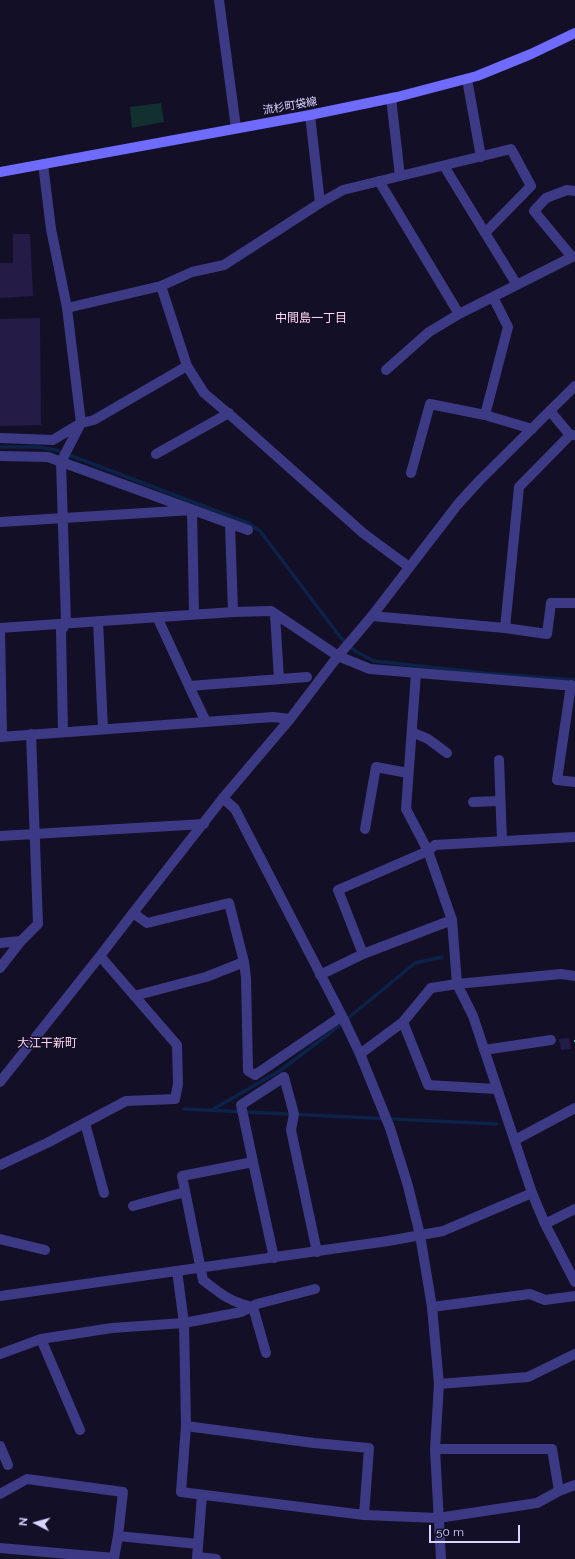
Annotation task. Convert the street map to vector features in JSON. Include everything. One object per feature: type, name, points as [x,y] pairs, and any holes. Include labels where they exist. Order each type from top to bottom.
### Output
[{"type":"main road","name":"流杉町袋線","points":[[0,172],[310,115],[391,98],[477,76],[531,54],[575,33]]},
{"type":"street","points":[[218,0],[236,128]]},
{"type":"street","points":[[467,79],[480,157]]},
{"type":"street","points":[[391,98],[400,176]]},
{"type":"street","points":[[310,115],[320,203]]},
{"type":"street","points":[[67,308],[160,286],[192,272],[224,266],[320,203],[343,190],[511,149],[531,186],[485,233]]},
{"type":"street","points":[[44,164],[51,230],[67,308],[81,423],[61,462],[66,623],[61,631],[63,732]]},
{"type":"street","points":[[444,166],[517,285]]},
{"type":"street","points":[[379,181],[459,314]]},
{"type":"street","points":[[386,370],[429,332],[459,314],[574,256],[534,211],[546,198],[567,190],[575,191]]},
{"type":"street","points":[[160,286],[187,366],[204,393],[229,413],[363,533],[409,566]]},
{"type":"street","points":[[485,415],[508,327],[493,297]]},
{"type":"street","points":[[0,438],[53,440],[81,423],[94,420],[187,366]]},
{"type":"street","points":[[0,1082],[224,798],[290,719],[338,656],[372,616],[458,504],[480,480],[575,386]]},
{"type":"street","points":[[411,473],[430,404],[485,415],[532,429]]},
{"type":"street","points":[[506,628],[519,487],[573,435],[550,411]]},
{"type":"street","points":[[156,454],[229,413]]},
{"type":"street","points":[[0,456],[48,457],[248,530]]},
{"type":"street","points":[[0,522],[192,510]]},
{"type":"street","points":[[192,510],[194,614]]},
{"type":"street","points":[[230,524],[233,612]]},
{"type":"street","points":[[372,616],[506,628],[547,634],[551,603],[575,603]]},
{"type":"street","points":[[290,719],[273,717],[1,737],[0,628],[194,614],[271,611],[338,656],[370,669],[573,685],[557,780],[575,782]]},
{"type":"street","points":[[275,614],[279,679]]},
{"type":"street","points":[[157,617],[206,722]]},
{"type":"street","points":[[98,621],[103,729]]},
{"type":"street","points":[[416,673],[406,810],[428,851],[452,920],[457,984],[473,1016],[496,1089],[515,1140],[532,1193],[545,1224],[575,1282]]},
{"type":"street","points":[[189,686],[307,677]]},
{"type":"street","points":[[412,732],[428,739],[447,753]]},
{"type":"street","points":[[0,968],[21,941],[38,924],[31,734]]},
{"type":"street","points":[[499,760],[502,841]]},
{"type":"street","points":[[365,829],[376,767],[408,773]]},
{"type":"street","points":[[224,798],[235,809],[342,1016],[360,1054],[390,1128],[408,1186],[420,1235],[432,1307],[439,1384],[435,1449],[441,1559]]},
{"type":"street","points":[[473,802],[500,801]]},
{"type":"street","points":[[0,836],[204,824]]},
{"type":"street","points":[[363,954],[338,890],[428,851],[435,845],[575,837]]},
{"type":"street","points":[[133,913],[147,923],[229,903],[244,962],[246,978],[248,1071],[255,1076],[342,1016]]},
{"type":"street","points":[[320,975],[363,954],[452,920]]},
{"type":"street","points":[[0,944],[21,941]]},
{"type":"street","points":[[0,1165],[126,1101],[175,1099],[178,1084],[177,1045],[100,956]]},
{"type":"street","points":[[134,996],[206,977],[244,962]]},
{"type":"street","points":[[360,1054],[403,1022],[430,988],[561,974],[575,976]]},
{"type":"street","points":[[403,1022],[428,1085],[496,1089]]},
{"type":"street","points":[[484,1050],[551,1040]]},
{"type":"street","points":[[274,1258],[241,1105],[284,1077],[294,1114],[291,1130],[317,1252]]},
{"type":"street","points":[[515,1140],[575,1108]]},
{"type":"street","points":[[85,1123],[104,1193]]},
{"type":"street","points":[[253,1162],[182,1176],[203,1280],[222,1296],[236,1303],[253,1307]]},
{"type":"street","points":[[133,1206],[186,1192]]},
{"type":"street","points":[[0,1296],[200,1267],[317,1252],[443,1231],[532,1193]]},
{"type":"street","points":[[545,1224],[575,1209]]},
{"type":"street","points":[[0,1240],[45,1250]]},
{"type":"street","points":[[177,1271],[184,1323],[186,1426],[181,1492],[202,1496],[364,1515],[438,1518],[537,1503],[575,1485]]},
{"type":"street","points":[[0,1354],[41,1339],[112,1328],[184,1323],[242,1312],[258,1304],[315,1289]]},
{"type":"street","points":[[432,1307],[530,1294],[545,1300],[575,1296]]},
{"type":"street","points":[[253,1307],[266,1353]]},
{"type":"street","points":[[41,1339],[80,1430]]},
{"type":"street","points":[[439,1384],[528,1376],[575,1354]]},
{"type":"street","points":[[186,1426],[314,1443],[369,1448],[364,1515]]},
{"type":"street","points":[[0,1446],[8,1465]]},
{"type":"street","points":[[435,1449],[552,1449],[560,1491]]},
{"type":"street","points":[[0,1494],[27,1479],[123,1492],[114,1558],[0,1548]]},
{"type":"street","points":[[202,1496],[197,1558],[216,1559]]},
{"type":"street","points":[[118,1536],[198,1544]]},
{"type":"green space","points":[[161,103],[164,122],[132,128],[130,107]]},
{"type":"building","points":[[13,234],[30,234],[33,296],[0,298],[0,263],[13,263]]},
{"type":"building","points":[[40,318],[41,425],[0,426],[0,319]]},
{"type":"building","points":[[569,1038],[571,1049],[561,1050],[559,1039]]},
{"type":"waterway","points":[[0,447],[38,447],[56,450],[248,523],[260,531],[341,638],[355,651],[374,661],[484,673],[575,680]]},
{"type":"waterway","points":[[212,1110],[281,1070],[330,1033],[415,963],[442,957]]},
{"type":"waterway","points":[[184,1109],[497,1124]]},
{"type":"district","name":"中間島一丁目","points":[[311,318]]},
{"type":"district","name":"大江干新町","points":[[47,1043]]}]
